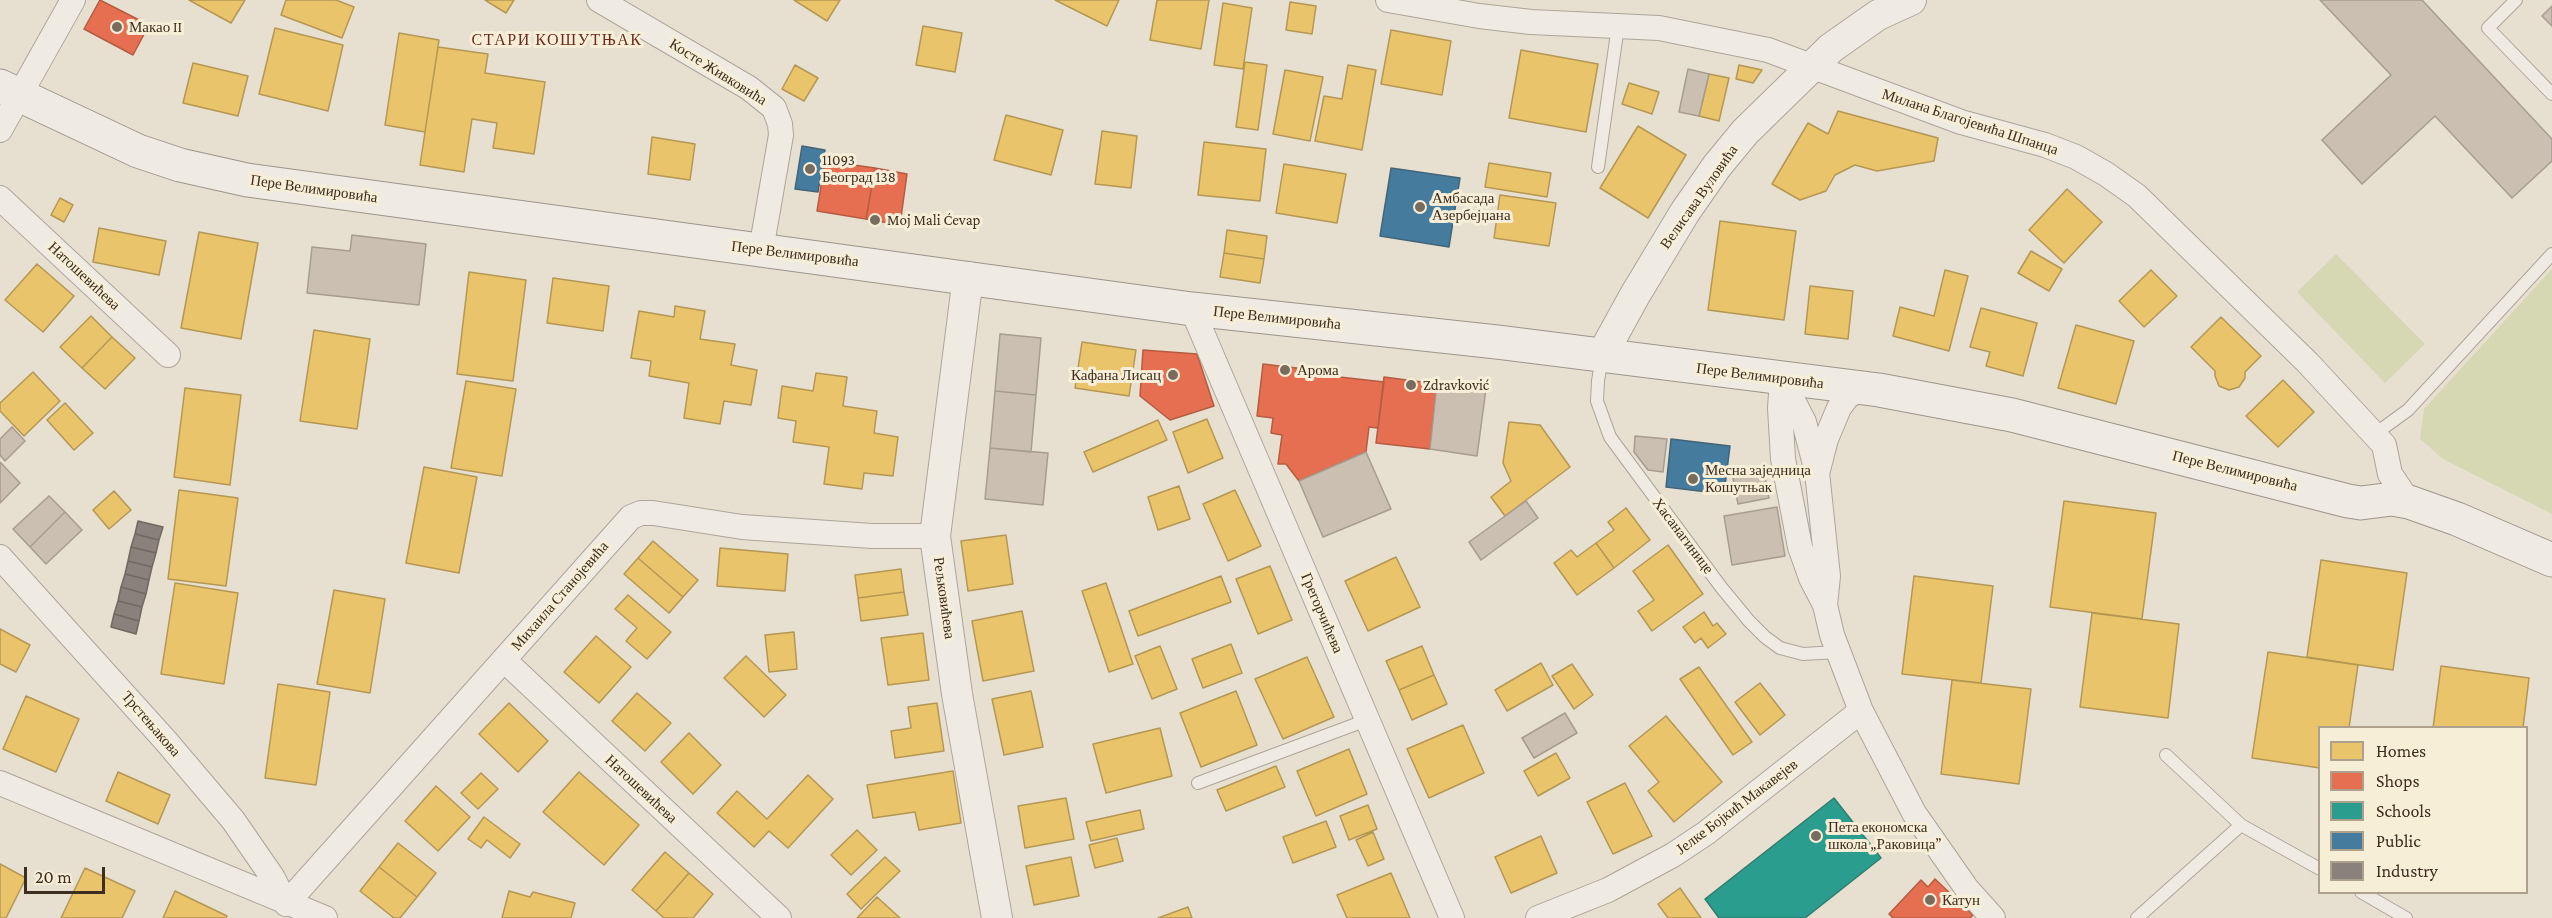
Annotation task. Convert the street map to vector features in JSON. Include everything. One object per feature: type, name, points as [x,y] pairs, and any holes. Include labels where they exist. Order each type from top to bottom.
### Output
[{"type":"main road","name":"Пере Велимировића","points":[[10,91],[138,151],[205,171],[320,191],[1192,309],[1602,355],[1862,388],[1962,404],[2348,501],[2367,502],[2392,499],[2409,502],[2457,519],[2552,560]]},
{"type":"street","points":[[0,130],[10,91],[73,0]]},
{"type":"street","name":"Косте Живковића","points":[[599,0],[749,88],[774,108],[781,135],[761,250]]},
{"type":"street","name":"Милана Благојевића Шпанца","points":[[1388,0],[1479,16],[1531,22],[1659,28],[1768,50],[1961,122],[2045,145],[2076,157],[2106,174],[2137,196],[2308,363],[2385,447],[2390,474],[2409,502]]},
{"type":"street","name":"Велисава Вуловића","points":[[1602,355],[1635,295],[1707,180],[1758,118],[1812,65],[1853,31],[1878,15],[1911,0]]},
{"type":"street","name":"Натошевићева","points":[[0,198],[168,355]]},
{"type":"street","name":"Рељковићева","points":[[968,277],[935,536],[959,705],[997,918]]},
{"type":"street","name":"Грегорчићева","points":[[1192,309],[1452,918]]},
{"type":"street","points":[[1782,379],[1803,422],[1817,472],[1828,576],[1825,605]]},
{"type":"street","points":[[1782,379],[1780,408],[1782,459],[1800,547],[1811,578],[1825,605],[1838,652],[1861,711],[1914,813],[1967,890],[1993,918]]},
{"type":"street","points":[[1817,472],[1826,439],[1839,408],[1848,397],[1862,388]]},
{"type":"street","name":"Михаила Станојевића","points":[[286,904],[626,521],[641,513],[742,527],[872,536],[935,536]]},
{"type":"street","name":"Трстењакова","points":[[0,557],[63,625],[233,820],[273,878],[286,904]]},
{"type":"street","name":"Натошевићева","points":[[504,660],[779,918]]},
{"type":"street","name":"Јелке Бојкић Макавејев","points":[[1538,918],[1608,890],[1673,855],[1715,826],[1861,711]]},
{"type":"street","points":[[0,783],[286,904],[325,918]]},
{"type":"lane","points":[[2516,0],[2488,28],[2552,94]]},
{"type":"lane","points":[[1598,166],[1618,26]]},
{"type":"lane","points":[[2375,434],[2408,410],[2552,254]]},
{"type":"lane","name":"Хасанагинице","points":[[1602,355],[1597,401],[1610,438],[1721,587],[1749,621],[1780,648],[1803,654],[1838,652]]},
{"type":"lane","points":[[1198,783],[1367,720]]},
{"type":"lane","points":[[2166,755],[2241,825],[2318,868]]},
{"type":"lane","points":[[2137,918],[2241,825]]},
{"type":"lane","points":[[2364,894],[2406,918]]},
{"type":"green space","points":[[2336,254],[2425,344],[2385,383],[2297,292]]},
{"type":"green space","points":[[2552,269],[2552,514],[2443,459],[2420,439],[2424,409]]},
{"type":"building: Homes","points":[[189,0],[245,0],[231,23]]},
{"type":"building: Homes","points":[[286,0],[336,0],[354,7],[342,38],[281,15]]},
{"type":"building: Homes","points":[[485,0],[514,0],[506,13]]},
{"type":"building: Homes","points":[[794,0],[840,0],[827,21]]},
{"type":"building: Homes","points":[[1055,0],[1119,0],[1107,26]]},
{"type":"building: Homes","points":[[1157,0],[1209,0],[1201,49],[1150,40]]},
{"type":"building: Homes","points":[[1290,2],[1316,6],[1312,34],[1286,30]]},
{"type":"building: Homes","points":[[1223,3],[1252,8],[1243,69],[1214,65]]},
{"type":"building: Homes","points":[[923,26],[962,33],[955,72],[916,65]]},
{"type":"building: Homes","points":[[275,28],[343,45],[328,111],[259,94]]},
{"type":"building: Homes","points":[[1391,30],[1451,41],[1442,95],[1381,84]]},
{"type":"building: Homes","points":[[399,33],[439,40],[425,132],[385,125]]},
{"type":"building: Homes","points":[[438,47],[488,54],[485,73],[545,82],[534,154],[493,148],[497,123],[472,119],[464,172],[420,165]]},
{"type":"building: Homes","points":[[1521,50],[1598,64],[1586,132],[1509,118]]},
{"type":"building: Homes","points":[[1245,62],[1267,65],[1258,130],[1236,127]]},
{"type":"building: Homes","points":[[193,63],[248,76],[238,116],[183,103]]},
{"type":"building: Homes","points":[[795,65],[818,78],[804,101],[782,89]]},
{"type":"building: Homes","points":[[1348,65],[1376,70],[1362,150],[1315,141],[1324,96],[1342,99]]},
{"type":"building: Homes","points":[[1739,65],[1762,70],[1753,83],[1736,79]]},
{"type":"building: Homes","points":[[1285,70],[1323,77],[1310,141],[1273,134]]},
{"type":"building: Homes","points":[[1709,74],[1729,78],[1719,121],[1699,116]]},
{"type":"building: Homes","points":[[1629,83],[1659,92],[1652,114],[1622,104]]},
{"type":"building: Homes","points":[[1838,111],[1938,138],[1934,161],[1877,171],[1855,165],[1835,175],[1826,191],[1800,200],[1772,184],[1808,123],[1828,134]]},
{"type":"building: Homes","points":[[1006,115],[1063,130],[1051,175],[994,160]]},
{"type":"building: Homes","points":[[1638,126],[1686,155],[1648,218],[1600,188]]},
{"type":"building: Homes","points":[[1102,131],[1137,136],[1131,188],[1095,184]]},
{"type":"building: Homes","points":[[652,137],[695,144],[690,180],[648,174]]},
{"type":"building: Homes","points":[[1204,142],[1266,149],[1260,201],[1198,195]]},
{"type":"building: Homes","points":[[1489,163],[1551,173],[1547,197],[1485,187]]},
{"type":"building: Homes","points":[[1284,164],[1346,174],[1337,223],[1276,213]]},
{"type":"building: Homes","points":[[2067,189],[2102,222],[2064,263],[2029,230]]},
{"type":"building: Homes","points":[[1500,195],[1556,203],[1549,246],[1494,238]]},
{"type":"building: Homes","points":[[60,198],[73,205],[64,222],[51,215]]},
{"type":"building: Homes","points":[[1720,221],[1796,231],[1784,320],[1708,310]]},
{"type":"building: Homes","points":[[99,228],[166,241],[159,275],[93,262]]},
{"type":"building: Homes","points":[[1227,230],[1267,236],[1264,259],[1224,253]]},
{"type":"building: Homes","points":[[199,232],[258,243],[241,339],[181,328]]},
{"type":"building: Homes","points":[[2031,251],[2062,269],[2049,291],[2018,273]]},
{"type":"building: Homes","points":[[1224,253],[1264,259],[1260,283],[1220,277]]},
{"type":"building: Homes","points":[[37,264],[74,296],[43,332],[5,300]]},
{"type":"building: Homes","points":[[1945,270],[1968,276],[1949,351],[1893,336],[1900,307],[1934,316]]},
{"type":"building: Homes","points":[[2151,270],[2177,296],[2144,327],[2119,301]]},
{"type":"building: Homes","points":[[469,272],[526,280],[513,381],[457,374]]},
{"type":"building: Homes","points":[[553,278],[609,286],[603,331],[547,323]]},
{"type":"building: Homes","points":[[1810,286],[1853,291],[1848,339],[1805,334]]},
{"type":"building: Homes","points":[[675,306],[705,311],[700,339],[735,344],[731,365],[757,370],[751,405],[724,401],[720,424],[684,418],[689,383],[649,376],[651,361],[631,358],[639,311],[674,317]]},
{"type":"building: Homes","points":[[1981,308],[2037,323],[2023,376],[1986,366],[1990,352],[1970,347]]},
{"type":"building: Homes","points":[[91,316],[112,337],[82,368],[60,347]]},
{"type":"building: Homes","points":[[2221,317],[2261,356],[2245,372],[2245,378],[2239,387],[2229,390],[2219,386],[2215,371],[2191,347]]},
{"type":"building: Homes","points":[[2076,325],[2134,341],[2116,404],[2058,388]]},
{"type":"building: Homes","points":[[314,330],[370,339],[357,429],[300,421]]},
{"type":"building: Homes","points":[[112,337],[135,358],[105,389],[82,368]]},
{"type":"building: Homes","points":[[1082,342],[1136,350],[1129,396],[1075,388]]},
{"type":"building: Homes","points":[[33,372],[60,401],[24,436],[0,411],[0,403]]},
{"type":"building: Homes","points":[[816,373],[847,377],[843,406],[877,411],[874,433],[898,437],[893,476],[864,473],[862,489],[824,484],[829,447],[793,442],[796,421],[778,418],[782,386],[813,391]]},
{"type":"building: Homes","points":[[2283,380],[2314,412],[2278,447],[2246,416]]},
{"type":"building: Homes","points":[[466,381],[516,389],[502,476],[451,468]]},
{"type":"building: Homes","points":[[185,388],[241,395],[230,485],[174,477]]},
{"type":"building: Homes","points":[[65,403],[93,433],[74,450],[47,420]]},
{"type":"building: Homes","points":[[1207,419],[1223,458],[1188,473],[1173,432]]},
{"type":"building: Homes","points":[[1158,420],[1167,440],[1093,472],[1084,452]]},
{"type":"building: Homes","points":[[1509,422],[1540,425],[1570,467],[1505,516],[1491,497],[1511,481],[1503,463]]},
{"type":"building: Homes","points":[[424,467],[477,477],[459,573],[406,563]]},
{"type":"building: Homes","points":[[1179,486],[1190,519],[1158,530],[1148,497]]},
{"type":"building: Homes","points":[[179,490],[238,498],[226,586],[168,579]]},
{"type":"building: Homes","points":[[1235,490],[1261,546],[1228,561],[1203,504]]},
{"type":"building: Homes","points":[[114,491],[131,510],[109,529],[93,510]]},
{"type":"building: Homes","points":[[2064,501],[2156,513],[2142,619],[2050,607]]},
{"type":"building: Homes","points":[[1626,508],[1650,540],[1614,568],[1596,543],[1614,530],[1608,522]]},
{"type":"building: Homes","points":[[1006,535],[1013,584],[968,591],[961,541]]},
{"type":"building: Homes","points":[[653,541],[698,580],[683,597],[638,558]]},
{"type":"building: Homes","points":[[1596,543],[1614,568],[1577,595],[1554,563],[1571,550],[1577,557]]},
{"type":"building: Homes","points":[[1668,545],[1703,594],[1652,631],[1638,611],[1654,600],[1633,571]]},
{"type":"building: Homes","points":[[720,548],[788,554],[785,591],[717,586]]},
{"type":"building: Homes","points":[[1396,557],[1420,607],[1368,631],[1345,581]]},
{"type":"building: Homes","points":[[638,558],[683,597],[669,613],[624,574]]},
{"type":"building: Homes","points":[[2321,560],[2407,573],[2393,670],[2307,657]]},
{"type":"building: Homes","points":[[1270,566],[1292,620],[1258,634],[1236,579]]},
{"type":"building: Homes","points":[[901,569],[904,592],[858,598],[855,575]]},
{"type":"building: Homes","points":[[1221,576],[1231,602],[1138,636],[1129,611]]},
{"type":"building: Homes","points":[[1914,576],[1993,586],[1981,683],[1902,674]]},
{"type":"building: Homes","points":[[175,583],[238,593],[224,684],[161,674]]},
{"type":"building: Homes","points":[[1106,583],[1133,664],[1109,672],[1082,591]]},
{"type":"building: Homes","points":[[334,590],[385,599],[370,693],[317,684]]},
{"type":"building: Homes","points":[[904,592],[908,615],[861,621],[858,598]]},
{"type":"building: Homes","points":[[628,595],[671,632],[647,659],[626,641],[637,628],[615,609]]},
{"type":"building: Homes","points":[[1022,611],[1034,671],[983,681],[972,621]]},
{"type":"building: Homes","points":[[1704,612],[1713,626],[1717,623],[1726,634],[1708,648],[1701,638],[1695,643],[1683,627]]},
{"type":"building: Homes","points":[[2092,613],[2179,624],[2168,718],[2080,707]]},
{"type":"building: Homes","points":[[0,629],[30,645],[16,672],[0,664]]},
{"type":"building: Homes","points":[[794,632],[797,669],[769,672],[765,635]]},
{"type":"building: Homes","points":[[923,633],[929,680],[888,685],[881,638]]},
{"type":"building: Homes","points":[[596,636],[631,667],[599,703],[564,672]]},
{"type":"building: Homes","points":[[1231,644],[1242,673],[1203,688],[1192,659]]},
{"type":"building: Homes","points":[[1160,646],[1177,689],[1152,699],[1135,656]]},
{"type":"building: Homes","points":[[1422,646],[1434,675],[1399,690],[1386,661]]},
{"type":"building: Homes","points":[[2268,652],[2358,665],[2349,726],[2318,726],[2318,768],[2252,758]]},
{"type":"building: Homes","points":[[746,656],[786,695],[764,717],[724,678]]},
{"type":"building: Homes","points":[[1307,657],[1334,717],[1283,739],[1255,679]]},
{"type":"building: Homes","points":[[1541,663],[1553,685],[1507,711],[1495,690]]},
{"type":"building: Homes","points":[[1572,664],[1593,695],[1574,709],[1552,676]]},
{"type":"building: Homes","points":[[2441,666],[2529,678],[2523,726],[2433,726]]},
{"type":"building: Homes","points":[[1699,667],[1752,742],[1733,755],[1680,679]]},
{"type":"building: Homes","points":[[1434,675],[1447,704],[1412,720],[1399,690]]},
{"type":"building: Homes","points":[[1952,680],[2031,689],[2019,784],[1941,774]]},
{"type":"building: Homes","points":[[1760,683],[1785,715],[1760,735],[1735,702]]},
{"type":"building: Homes","points":[[278,684],[330,692],[316,785],[265,778]]},
{"type":"building: Homes","points":[[1031,691],[1043,747],[1004,755],[992,699]]},
{"type":"building: Homes","points":[[1236,691],[1257,745],[1201,767],[1180,713]]},
{"type":"building: Homes","points":[[637,693],[671,723],[645,751],[612,721]]},
{"type":"building: Homes","points":[[26,696],[79,719],[56,772],[3,749]]},
{"type":"building: Homes","points":[[509,703],[548,741],[518,772],[479,734]]},
{"type":"building: Homes","points":[[937,703],[944,751],[895,758],[891,731],[911,728],[908,707]]},
{"type":"building: Homes","points":[[1666,716],[1722,782],[1674,822],[1648,791],[1659,782],[1629,746]]},
{"type":"building: Homes","points":[[1463,725],[1484,773],[1429,798],[1407,749]]},
{"type":"building: Homes","points":[[1160,728],[1172,776],[1106,793],[1093,744]]},
{"type":"building: Homes","points":[[689,733],[721,765],[693,794],[661,762]]},
{"type":"building: Homes","points":[[1349,749],[1367,794],[1316,816],[1297,771]]},
{"type":"building: Homes","points":[[1556,753],[1570,778],[1538,796],[1524,771]]},
{"type":"building: Homes","points":[[1276,766],[1285,787],[1226,811],[1217,790]]},
{"type":"building: Homes","points":[[953,771],[961,823],[919,830],[915,812],[873,818],[867,785]]},
{"type":"building: Homes","points":[[118,772],[170,795],[158,824],[106,801]]},
{"type":"building: Homes","points":[[579,772],[639,825],[604,865],[543,812]]},
{"type":"building: Homes","points":[[481,773],[498,789],[478,809],[461,793]]},
{"type":"building: Homes","points":[[808,775],[833,799],[788,848],[769,831],[754,847],[717,813],[737,791],[767,819]]},
{"type":"building: Homes","points":[[1625,783],[1652,836],[1613,854],[1587,802]]},
{"type":"building: Homes","points":[[436,786],[470,817],[438,851],[405,821]]},
{"type":"building: Homes","points":[[1066,798],[1074,839],[1025,848],[1018,806]]},
{"type":"building: Homes","points":[[1368,805],[1377,829],[1349,840],[1340,816]]},
{"type":"building: Homes","points":[[1140,810],[1144,829],[1091,841],[1086,822]]},
{"type":"building: Homes","points":[[484,817],[520,844],[510,858],[487,840],[481,848],[468,839]]},
{"type":"building: Homes","points":[[1326,821],[1336,847],[1293,863],[1283,837]]},
{"type":"building: Homes","points":[[857,830],[877,850],[851,875],[831,855]]},
{"type":"building: Homes","points":[[1373,832],[1384,859],[1368,866],[1356,840]]},
{"type":"building: Homes","points":[[1541,836],[1557,873],[1511,893],[1495,857]]},
{"type":"building: Homes","points":[[1117,838],[1123,861],[1095,868],[1089,845]]},
{"type":"building: Homes","points":[[398,843],[436,873],[417,897],[379,867]]},
{"type":"building: Homes","points":[[665,852],[689,873],[656,911],[632,890]]},
{"type":"building: Homes","points":[[885,857],[900,871],[861,909],[847,894]]},
{"type":"building: Homes","points":[[1071,857],[1079,896],[1034,905],[1026,866]]},
{"type":"building: Homes","points":[[0,864],[26,878],[6,918],[0,918]]},
{"type":"building: Homes","points":[[379,867],[417,897],[400,918],[394,918],[360,891]]},
{"type":"building: Homes","points":[[85,868],[135,891],[122,918],[61,918]]},
{"type":"building: Homes","points":[[689,873],[713,894],[693,918],[664,918],[656,911]]},
{"type":"building: Homes","points":[[1391,873],[1410,918],[1347,918],[1337,895]]},
{"type":"building: Homes","points":[[1680,888],[1701,918],[1668,918],[1658,904]]},
{"type":"building: Homes","points":[[175,891],[227,916],[226,918],[163,918]]},
{"type":"building: Homes","points":[[509,891],[530,897],[533,892],[575,903],[571,918],[502,918]]},
{"type":"building: Homes","points":[[877,897],[900,918],[857,918]]},
{"type":"building: Homes","points":[[1188,907],[1192,918],[1158,918]]},
{"type":"building: Shops","name":"Макао II","points":[[100,0],[149,25],[133,55],[84,29]]},
{"type":"building: Shops","points":[[825,161],[875,168],[866,219],[817,211]]},
{"type":"building: Shops","points":[[875,168],[907,174],[900,225],[866,219]]},
{"type":"building: Shops","name":"Кафана Лисац","points":[[1143,350],[1197,354],[1214,406],[1170,420],[1140,396]]},
{"type":"building: Shops","points":[[1263,364],[1313,370],[1313,374],[1384,382],[1378,428],[1369,427],[1366,452],[1299,481],[1286,464],[1278,464],[1282,435],[1271,433],[1273,418],[1257,416]]},
{"type":"building: Shops","points":[[1384,377],[1437,384],[1430,449],[1376,443]]},
{"type":"building: Shops","name":"Катун","points":[[1935,879],[1973,915],[1970,918],[1893,918],[1889,914],[1921,880],[1928,887]]},
{"type":"building: Schools","points":[[1834,798],[1881,858],[1805,918],[1719,918],[1705,899]]},
{"type":"building: Public","name":"11093 Београд 138","points":[[802,146],[825,150],[818,192],[795,189]]},
{"type":"building: Public","name":"Амбасада Азербејџана","points":[[1391,168],[1460,178],[1449,247],[1380,236]]},
{"type":"building: Public","points":[[1671,439],[1730,446],[1724,494],[1666,487]]},
{"type":"building: Industry","points":[[138,521],[163,527],[159,540],[135,534]]},
{"type":"building: Industry","points":[[135,534],[159,540],[156,553],[131,547]]},
{"type":"building: Industry","points":[[131,547],[156,553],[152,567],[128,561]]},
{"type":"building: Industry","points":[[128,561],[152,567],[149,580],[125,574]]},
{"type":"building: Industry","points":[[125,574],[149,580],[146,594],[121,587]]},
{"type":"building: Industry","points":[[121,587],[146,594],[142,607],[118,601]]},
{"type":"building: Industry","points":[[118,601],[142,607],[139,621],[114,614]]},
{"type":"building: Industry","points":[[114,614],[139,621],[136,634],[111,627]]},
{"type":"building: Other","points":[[2320,0],[2422,0],[2552,139],[2552,161],[2512,198],[2435,116],[2362,184],[2322,140],[2391,75]]},
{"type":"building: Other","points":[[2552,6],[2552,26],[2542,16]]},
{"type":"building: Other","points":[[1688,69],[1709,74],[1699,116],[1679,112]]},
{"type":"building: Other","points":[[352,235],[426,244],[419,305],[307,293],[312,247],[350,251]]},
{"type":"building: Other","points":[[1000,334],[1041,338],[1036,395],[995,391]]},
{"type":"building: Other","points":[[1437,384],[1486,389],[1477,456],[1430,449]]},
{"type":"building: Other","points":[[995,391],[1036,395],[1031,452],[990,448]]},
{"type":"building: Other","points":[[12,427],[25,441],[5,461],[0,455],[0,439]]},
{"type":"building: Other","points":[[1635,436],[1667,439],[1663,472],[1648,470],[1634,452]]},
{"type":"building: Other","points":[[990,448],[1048,453],[1043,505],[985,499]]},
{"type":"building: Other","points":[[1366,452],[1391,509],[1323,537],[1299,481]]},
{"type":"building: Other","points":[[0,462],[20,483],[0,503]]},
{"type":"building: Other","points":[[1763,467],[1769,498],[1738,504],[1732,473]]},
{"type":"building: Other","points":[[49,496],[65,512],[30,547],[13,529]]},
{"type":"building: Other","points":[[1526,501],[1538,518],[1481,560],[1469,542]]},
{"type":"building: Other","points":[[1777,507],[1785,556],[1732,565],[1724,516]]},
{"type":"building: Other","points":[[65,512],[82,530],[46,564],[30,547]]},
{"type":"building: Other","points":[[1565,713],[1577,733],[1534,758],[1522,738]]},
{"type":"place","name":"Макао II","points":[[117,27]]},
{"type":"place","name":"11093 Београд 138","points":[[810,169]]},
{"type":"place","name":"Амбасада Азербејџана","points":[[1420,207]]},
{"type":"place","name":"Moj Mali Ćevap","points":[[875,220]]},
{"type":"place","name":"Арома","points":[[1285,370]]},
{"type":"place","name":"Кафана Лисац","points":[[1173,375]]},
{"type":"place","name":"Zdravković","points":[[1411,385]]},
{"type":"place","name":"Месна заједница Кошутњак","points":[[1693,479]]},
{"type":"place","name":"Пета економска школа „Раковица”","points":[[1816,836]]},
{"type":"place","name":"Катун","points":[[1930,900]]},
{"type":"district","name":"СТАРИ КОШУТЊАК","points":[[557,40]]}]
